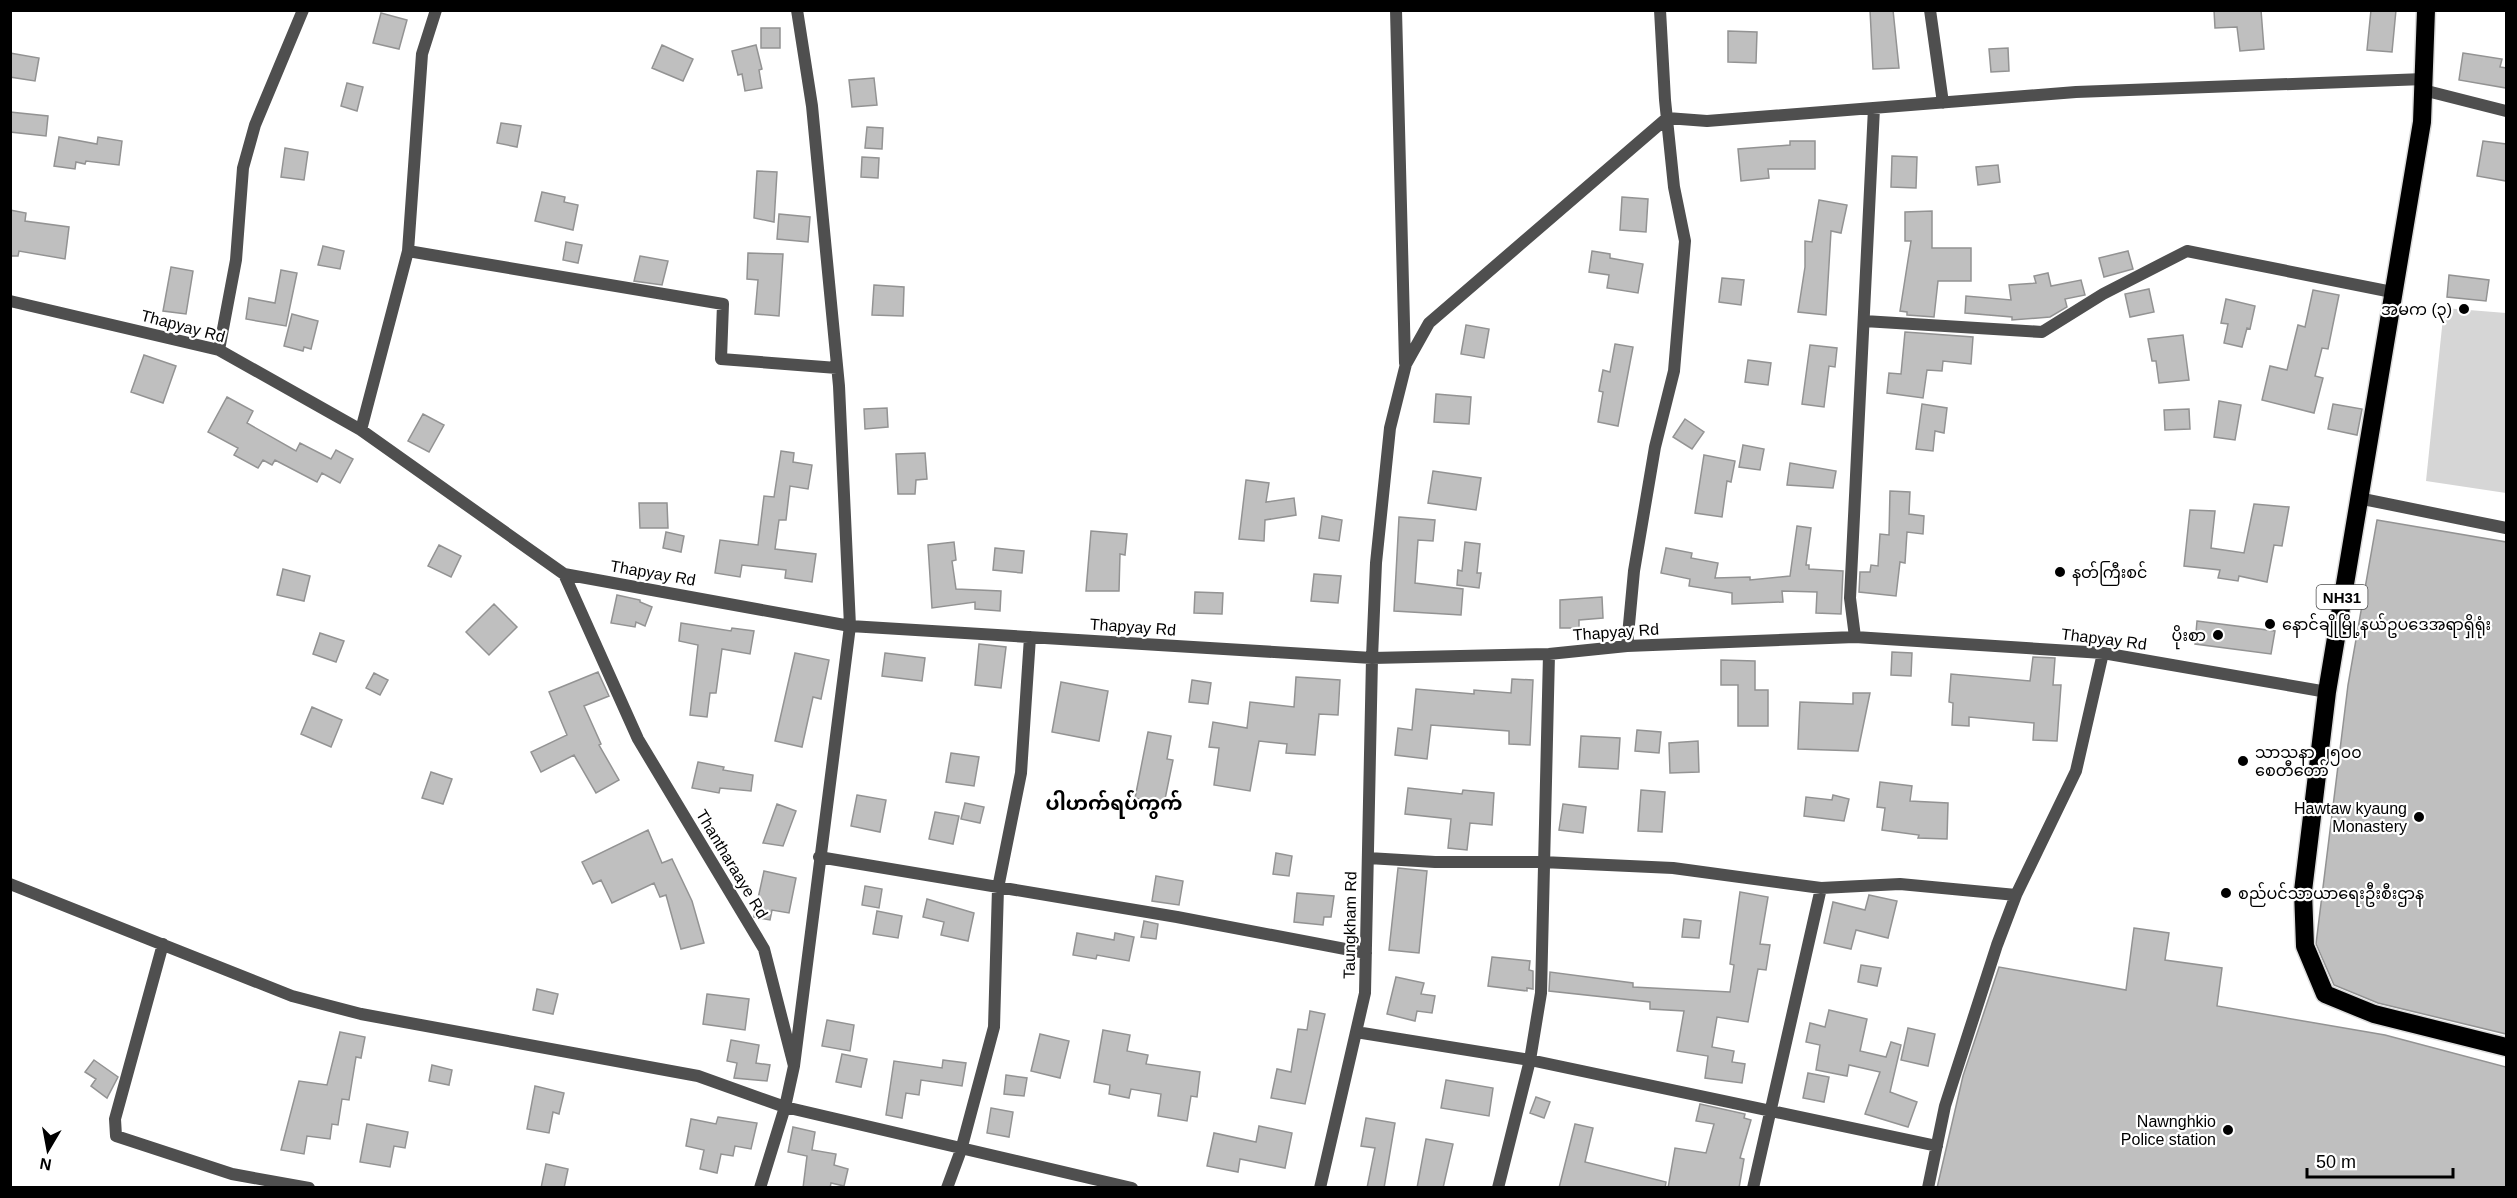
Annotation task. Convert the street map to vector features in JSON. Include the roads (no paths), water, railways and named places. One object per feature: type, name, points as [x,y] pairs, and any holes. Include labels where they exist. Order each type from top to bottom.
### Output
[{"type":"highway","name":"NH31","points":[[2426,10],[2422,122],[2327,692],[2303,891],[2305,946],[2325,994],[2374,1014],[2506,1047]]},
{"type":"street","points":[[219,350],[236,260],[243,168],[255,125],[303,10]]},
{"type":"street","points":[[361,430],[408,251],[422,54],[436,10]]},
{"type":"street","points":[[794,1066],[850,626],[837,368],[812,106],[797,10]]},
{"type":"street","points":[[1396,10],[1406,364]]},
{"type":"street","points":[[1627,646],[1634,571],[1655,447],[1674,371],[1685,241],[1674,187],[1660,10]]},
{"type":"street","points":[[1930,10],[1943,103]]},
{"type":"street","points":[[1406,364],[1429,323],[1667,118],[1707,121],[2076,92],[2423,84],[2506,111]]},
{"type":"street","points":[[1855,637],[1850,598],[1874,108]]},
{"type":"street","points":[[408,251],[723,304],[721,359],[837,368]]},
{"type":"street","points":[[1864,321],[2042,332],[2103,294],[2187,251],[2392,292]]},
{"type":"street","name":"Thapyay Rd","points":[[10,300],[219,350],[361,430],[564,574],[850,626],[1372,658],[1549,654],[1627,646],[1855,637],[2103,653],[2327,692]]},
{"type":"street","name":"Taungkham Rd","points":[[1320,1188],[1365,993],[1376,563],[1390,428],[1406,364]]},
{"type":"street","points":[[2358,498],[2506,528]]},
{"type":"street","name":"Thantharaaye Rd","points":[[564,574],[639,739],[764,949],[794,1066],[785,1107],[760,1188]]},
{"type":"street","points":[[947,1188],[961,1150],[994,1027],[998,888],[1021,773],[1030,637]]},
{"type":"street","points":[[1928,1188],[1945,1106],[1972,1019],[2016,895],[2076,771],[2103,653]]},
{"type":"street","points":[[1498,1188],[1530,1060],[1541,993],[1542,862],[1549,654]]},
{"type":"street","points":[[819,857],[1177,917],[1366,953]]},
{"type":"street","points":[[1368,858],[1673,868],[1821,888],[1900,884],[2016,895]]},
{"type":"street","points":[[10,884],[292,996],[361,1014],[699,1076],[785,1107],[961,1150],[1072,1172],[1132,1188]]},
{"type":"street","points":[[1753,1188],[1821,888]]},
{"type":"street","points":[[163,944],[115,1119],[116,1136],[232,1174],[309,1188]]},
{"type":"street","points":[[1356,1032],[1530,1060],[1937,1146]]},
{"type":"place","name":"အမက (၃)","points":[[2464,309]]},
{"type":"place","name":"နတ်ကြီးစင်","points":[[2060,572]]},
{"type":"place","name":"နောင်ချိုမြို့နယ်ဥပဒေအရာရှိရုံး","points":[[2270,624]]},
{"type":"place","name":"ပိုးစာ","points":[[2218,635]]},
{"type":"place","name":"သာသနာ ၂၅၀၀ စေတီတော်","points":[[2243,761]]},
{"type":"place","name":"Hawtaw kyaung Monastery","points":[[2419,817]]},
{"type":"place","name":"စည်ပင်သာယာရေးဦးစီးဌာန","points":[[2226,893]]},
{"type":"place","name":"Nawnghkio Police station","points":[[2228,1130]]},
{"type":"district","name":"ပါဟက်ရပ်ကွက်","points":[[1114,803]]}]
